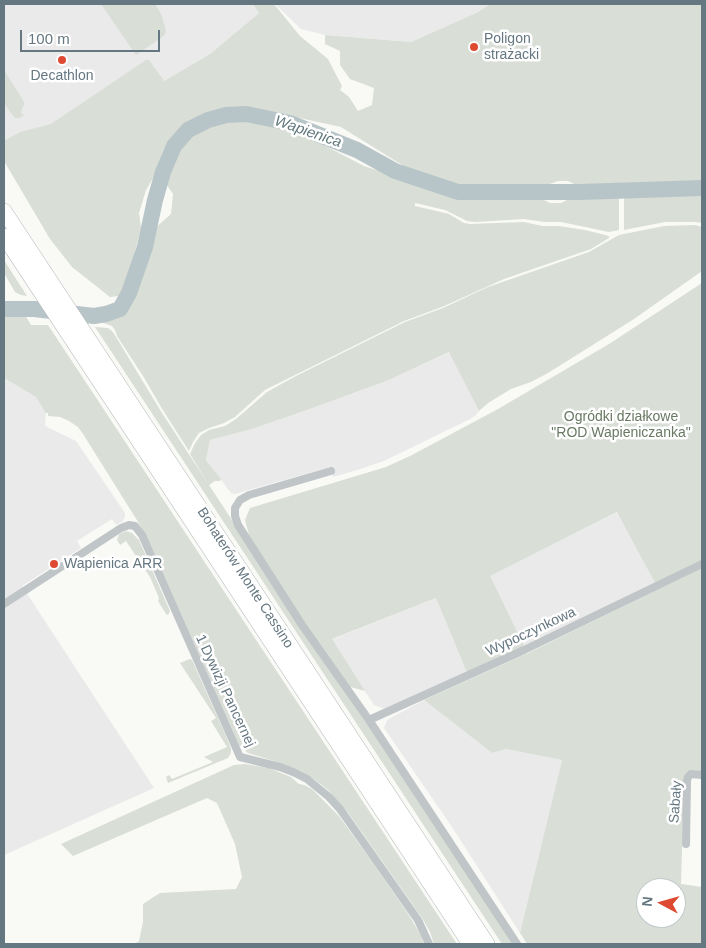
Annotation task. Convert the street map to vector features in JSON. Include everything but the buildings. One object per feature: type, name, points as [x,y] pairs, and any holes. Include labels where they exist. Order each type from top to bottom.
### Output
[{"type":"highway","points":[[4,203],[21,237]]},
{"type":"highway","name":"Bohaterów Monte Cassino","points":[[4,211],[487,944]]},
{"type":"highway","name":"Bohaterów Monte Cassino","points":[[4,236],[470,944]]},
{"type":"street","points":[[331,471],[249,495],[240,500],[235,508],[238,525],[302,625],[369,720],[517,944]]},
{"type":"street","name":"1 Dywizji Pancernej","points":[[4,604],[121,528],[129,525],[135,526],[142,535],[240,757],[293,772],[307,780],[328,797],[340,809],[418,920],[429,944]]},
{"type":"street","name":"Wypoczynkowa","points":[[369,720],[524,650],[702,564]]},
{"type":"street","name":"Sabały","points":[[686,844],[687,781],[688,777],[692,774],[702,775]]},
{"type":"shaded area","points":[[4,4],[253,4],[259,13],[210,54],[60,143],[4,157]]},
{"type":"shaded area","points":[[275,4],[490,4],[478,12],[411,42],[325,35],[301,29]]},
{"type":"shaded area","points":[[450,352],[479,411],[470,419],[384,461],[333,477],[330,467],[235,494],[231,493],[206,460],[210,440],[252,429],[310,409],[389,380]]},
{"type":"shaded area","points":[[4,378],[36,397],[46,412],[45,426],[76,441],[125,513],[123,521],[116,525],[112,519],[77,541],[81,548],[22,586],[154,788],[4,855]]},
{"type":"shaded area","points":[[618,512],[655,583],[524,646],[489,576]]},
{"type":"shaded area","points":[[436,598],[467,673],[385,709],[374,705],[331,640]]},
{"type":"shaded area","points":[[424,700],[492,753],[506,749],[562,760],[520,933],[452,827],[384,728],[387,720]]},
{"type":"green space","points":[[101,4],[155,4],[161,14],[166,30],[165,34],[136,55]]},
{"type":"green space","points":[[253,4],[274,4],[300,36],[328,59],[342,86],[340,90],[349,97],[358,111],[372,105],[374,88],[350,79],[340,65],[340,51],[325,44],[325,35],[411,42],[478,12],[490,4],[702,4],[702,183],[578,186],[568,181],[558,181],[541,187],[499,189],[467,187],[440,182],[410,170],[341,127],[272,112],[246,109],[211,113],[194,121],[180,132],[164,149],[146,190],[139,213],[141,228],[131,268],[119,296],[110,297],[72,267],[50,239],[4,161],[4,141],[20,132],[51,124],[146,60],[149,60],[164,81],[210,54],[259,13]]},
{"type":"green space","points":[[4,70],[24,102],[21,113],[24,115],[20,118],[15,118],[4,103]]},
{"type":"green space","points":[[254,121],[289,129],[364,166],[441,192],[464,197],[540,198],[550,203],[561,203],[573,197],[619,196],[619,230],[609,232],[561,222],[524,219],[467,221],[445,210],[415,203],[415,206],[449,214],[464,223],[524,222],[542,226],[559,226],[585,230],[609,236],[609,238],[591,249],[504,279],[442,307],[404,321],[265,390],[235,417],[199,433],[189,451],[115,330],[112,326],[95,320],[115,316],[125,308],[134,290],[154,229],[171,214],[173,194],[166,184],[171,161],[185,139],[199,128],[225,122]]},
{"type":"green space","points":[[702,192],[702,223],[665,222],[624,230],[624,196]]},
{"type":"green space","points":[[695,225],[702,227],[702,271],[634,319],[548,373],[531,382],[511,389],[479,411],[449,352],[389,380],[252,429],[210,440],[206,460],[221,479],[220,481],[215,481],[209,485],[190,454],[201,435],[209,430],[225,426],[236,419],[267,392],[405,322],[443,308],[488,287],[589,252],[619,235],[664,226]]},
{"type":"green space","points":[[4,260],[27,296],[15,292],[4,273]]},
{"type":"green space","name":"Ogródki działkowe \"ROD Wapieniczanka\"","points":[[702,283],[702,561],[655,583],[617,512],[490,576],[524,646],[467,673],[436,598],[332,639],[365,691],[347,686],[304,624],[249,535],[245,520],[250,508],[386,467],[412,455],[498,409],[609,344]]},
{"type":"green space","points":[[4,314],[25,315],[31,325],[48,325],[457,944],[434,944],[422,918],[349,814],[328,790],[301,772],[248,753],[239,745],[140,525],[83,434],[78,427],[69,421],[60,417],[48,416],[48,413],[46,413],[36,397],[4,378]]},
{"type":"green space","points":[[95,327],[108,328],[113,332],[162,413],[300,626],[367,722],[513,944],[502,944]]},
{"type":"green space","points":[[126,531],[132,533],[139,540],[170,611],[168,615],[158,601],[159,598],[150,577],[126,541],[120,545],[117,540],[119,534]]},
{"type":"green space","points":[[702,568],[702,772],[684,781],[681,878],[636,878],[636,928],[686,928],[686,885],[702,887],[702,944],[527,944],[520,933],[562,760],[506,749],[492,753],[424,700],[528,653]]},
{"type":"green space","points":[[190,659],[226,736],[231,753],[228,758],[168,783],[166,777],[169,775],[172,779],[213,762],[204,757],[227,747],[211,721],[216,718],[180,663]]},
{"type":"green space","points":[[245,764],[268,768],[291,777],[299,784],[312,789],[339,816],[409,915],[424,944],[135,944],[139,941],[143,922],[143,904],[160,893],[236,889],[242,877],[235,844],[217,803],[207,798],[73,856],[61,844],[234,765]]},
{"type":"waterway","name":"Wapienica","points":[[4,309],[34,309],[94,316],[120,309],[129,293],[145,247],[163,172],[174,146],[188,130],[208,120],[226,115],[246,114],[290,123],[357,150],[395,171],[458,192],[580,192],[702,188]]},
{"type":"place","name":"Poligon strażacki","points":[[474,47]]},
{"type":"place","name":"Decathlon","points":[[62,60]]},
{"type":"place","name":"Wapienica ARR","points":[[54,564]]}]
